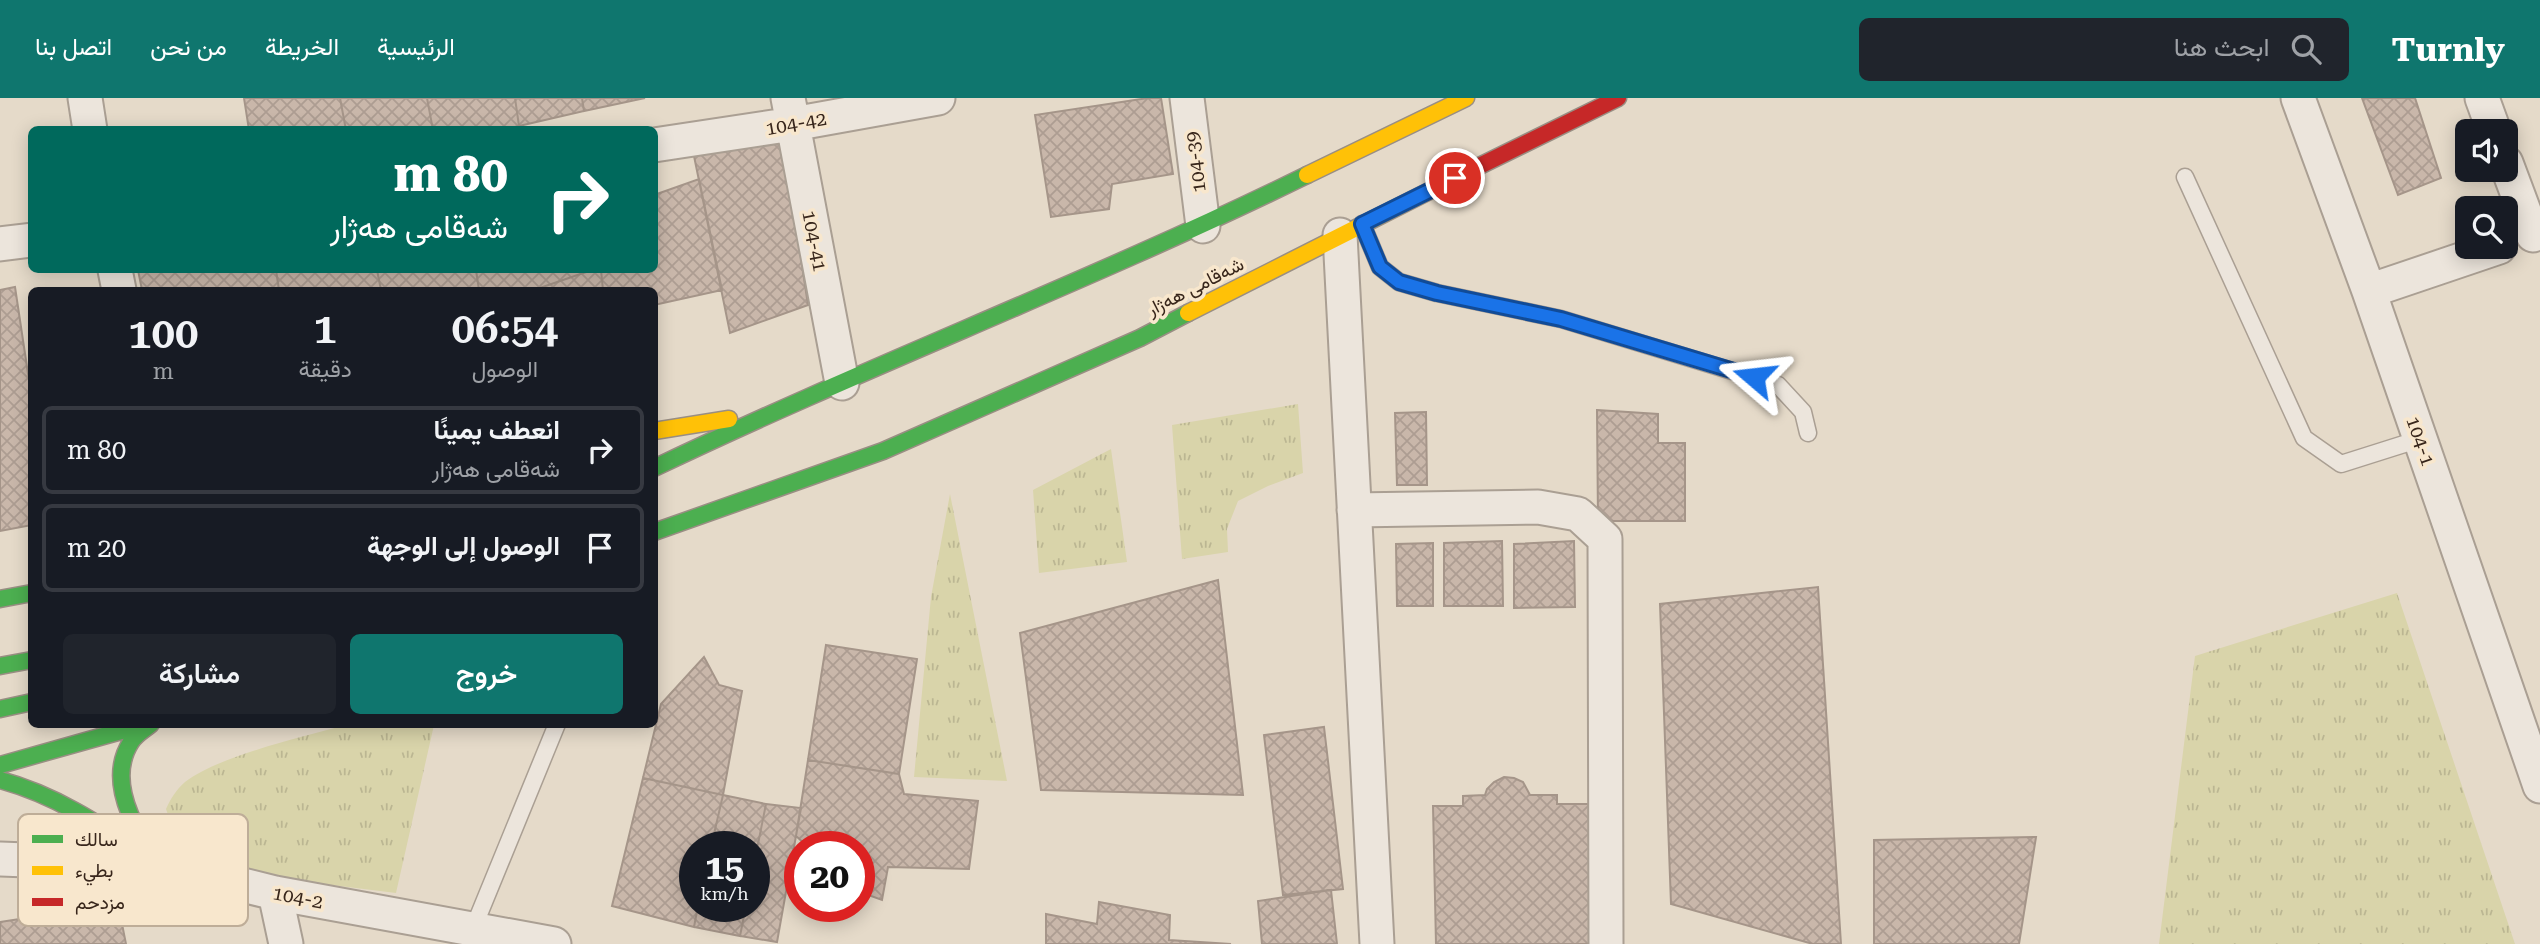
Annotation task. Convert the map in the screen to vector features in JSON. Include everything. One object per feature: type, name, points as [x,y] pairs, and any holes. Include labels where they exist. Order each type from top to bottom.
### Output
[{"type":"main road","points":[[658,466],[769,413],[1203,226],[1466,98]]},
{"type":"main road","name":"شەقامی هەژار","points":[[658,531],[883,451],[1140,338],[1351,229],[1618,98]]},
{"type":"main road","points":[[658,430],[769,413]]},
{"type":"main road","name":"شەقامی هەژار","points":[[677,541],[780,488]]},
{"type":"main road","points":[[0,599],[28,594]]},
{"type":"main road","points":[[0,666],[28,661]]},
{"type":"main road","points":[[0,709],[28,703]]},
{"type":"main road","points":[[0,765],[134,728]]},
{"type":"main road","points":[[130,814],[124,784],[128,747],[144,728]]},
{"type":"main road","points":[[0,780],[48,795],[79,814]]},
{"type":"street","points":[[85,98],[89,126]]},
{"type":"street","name":"104-42","points":[[658,144],[791,111],[938,98]]},
{"type":"street","name":"104-39","points":[[1188,98],[1203,226]]},
{"type":"street","name":"104-1","points":[[2298,98],[2369,291],[2540,786]]},
{"type":"street","points":[[2482,98],[2490,119]]},
{"type":"street","name":"104-41","points":[[791,111],[842,383]]},
{"type":"street","points":[[2511,182],[2526,238]]},
{"type":"street","points":[[1351,229],[1354,510],[1377,944]]},
{"type":"street","points":[[0,244],[28,240]]},
{"type":"street","points":[[2369,291],[2464,259]]},
{"type":"street","points":[[1354,510],[1538,508],[1578,514],[1605,539],[1606,944]]},
{"type":"street","name":"104-2","points":[[0,859],[18,860]]},
{"type":"street","name":"104-2","points":[[248,886],[554,944]]},
{"type":"street","points":[[275,893],[286,944]]},
{"type":"lane","points":[[2185,177],[2304,438],[2341,464],[2420,439]]},
{"type":"lane","points":[[1351,229],[1380,267],[1399,282],[1437,293],[1561,319],[1778,385],[1802,412],[1808,433]]},
{"type":"lane","points":[[473,929],[555,728]]},
{"type":"green space","points":[[1298,404],[1303,473],[1238,501],[1227,529],[1228,552],[1182,559],[1172,425]]},
{"type":"green space","points":[[1111,449],[1127,562],[1039,573],[1033,490]]},
{"type":"green space","points":[[950,494],[1007,781],[914,777],[931,597]]},
{"type":"green space","points":[[2397,593],[2515,944],[2159,944],[2195,656]]},
{"type":"green space","points":[[334,728],[433,728],[396,893],[275,878],[248,871],[248,814],[168,814],[166,809],[170,801],[185,782],[200,772],[262,748]]},
{"type":"building","points":[[244,98],[340,98],[345,126],[248,126]]},
{"type":"building","points":[[340,98],[427,98],[432,126],[345,126]]},
{"type":"building","points":[[427,98],[515,98],[519,126],[432,126]]},
{"type":"building","points":[[515,98],[582,98],[584,111],[519,126]]},
{"type":"building","points":[[582,98],[645,98],[584,111]]},
{"type":"building","points":[[1161,98],[1173,174],[1112,184],[1109,209],[1051,217],[1035,115]]},
{"type":"building","points":[[2362,98],[2415,98],[2441,178],[2398,195]]},
{"type":"building","points":[[783,140],[808,305],[730,333],[694,156]]},
{"type":"building","points":[[699,179],[722,290],[658,304],[658,287],[603,287],[601,273],[658,273],[658,194]]},
{"type":"building","points":[[139,273],[276,273],[279,287],[141,287]]},
{"type":"building","points":[[276,273],[378,273],[380,287],[279,287]]},
{"type":"building","points":[[378,273],[476,273],[479,287],[380,287]]},
{"type":"building","points":[[476,273],[583,273],[543,287],[479,287]]},
{"type":"building","points":[[583,273],[601,273],[603,287],[543,287]]},
{"type":"building","points":[[15,287],[28,373],[28,526],[0,531],[0,290]]},
{"type":"building","points":[[1597,410],[1658,414],[1658,443],[1685,443],[1685,521],[1598,521]]},
{"type":"building","points":[[1426,412],[1427,485],[1397,485],[1395,413]]},
{"type":"building","points":[[1502,541],[1503,606],[1444,606],[1444,543]]},
{"type":"building","points":[[1574,541],[1575,607],[1514,608],[1514,544]]},
{"type":"building","points":[[1433,543],[1433,606],[1397,606],[1396,544]]},
{"type":"building","points":[[1218,580],[1243,795],[1041,790],[1020,633]]},
{"type":"building","points":[[1818,587],[1841,944],[1813,944],[1671,904],[1660,604]]},
{"type":"building","points":[[826,645],[917,659],[899,774],[808,760]]},
{"type":"building","points":[[704,657],[719,685],[742,691],[723,795],[643,778],[655,728],[658,728],[661,704]]},
{"type":"building","points":[[1324,727],[1343,889],[1283,895],[1264,735]]},
{"type":"building","points":[[808,760],[899,774],[904,794],[978,801],[969,869],[888,867],[882,900],[875,897],[875,831],[797,831]]},
{"type":"building","points":[[1504,777],[1523,782],[1530,795],[1557,795],[1557,804],[1603,804],[1604,944],[1436,944],[1433,806],[1463,806],[1463,796],[1485,795],[1494,782]]},
{"type":"building","points":[[643,778],[723,795],[715,831],[679,831],[679,922],[695,922],[694,927],[612,906]]},
{"type":"building","points":[[723,795],[766,804],[761,831],[715,831]]},
{"type":"building","points":[[766,804],[801,808],[797,831],[784,831],[784,903],[777,942],[740,936],[743,922],[770,922],[770,831],[761,831]]},
{"type":"building","points":[[2036,837],[2019,944],[1874,944],[1874,840]]},
{"type":"building","points":[[1331,890],[1337,944],[1262,944],[1258,901]]},
{"type":"building","points":[[1099,902],[1170,915],[1169,940],[1231,944],[1046,944],[1046,914],[1097,924]]},
{"type":"building","points":[[18,919],[18,926],[122,926],[126,944],[0,944],[0,922]]},
{"type":"building","points":[[695,922],[743,922],[740,936],[694,927]]},
{"type":"traffic: fast","points":[[658,466],[1145,251],[1307,175]]},
{"type":"traffic: fast","points":[[658,531],[883,451],[1140,338],[1188,313]]},
{"type":"traffic: fast","points":[[0,599],[28,594]]},
{"type":"traffic: fast","points":[[0,666],[28,661]]},
{"type":"traffic: fast","points":[[0,709],[28,703]]},
{"type":"traffic: fast","points":[[0,765],[132,728]]},
{"type":"traffic: fast","points":[[130,814],[122,787],[124,756],[131,742],[146,728]]},
{"type":"traffic: fast","points":[[0,780],[43,795],[80,814]]},
{"type":"traffic: slow","points":[[1307,175],[1466,98]]},
{"type":"traffic: slow","points":[[1188,313],[1457,177]]},
{"type":"traffic: slow","points":[[658,430],[729,419]]},
{"type":"traffic: jam","points":[[1457,177],[1618,98]]},
{"type":"route","points":[[1455,178],[1362,224],[1380,267],[1399,282],[1437,293],[1561,319],[1754,377]]}]
